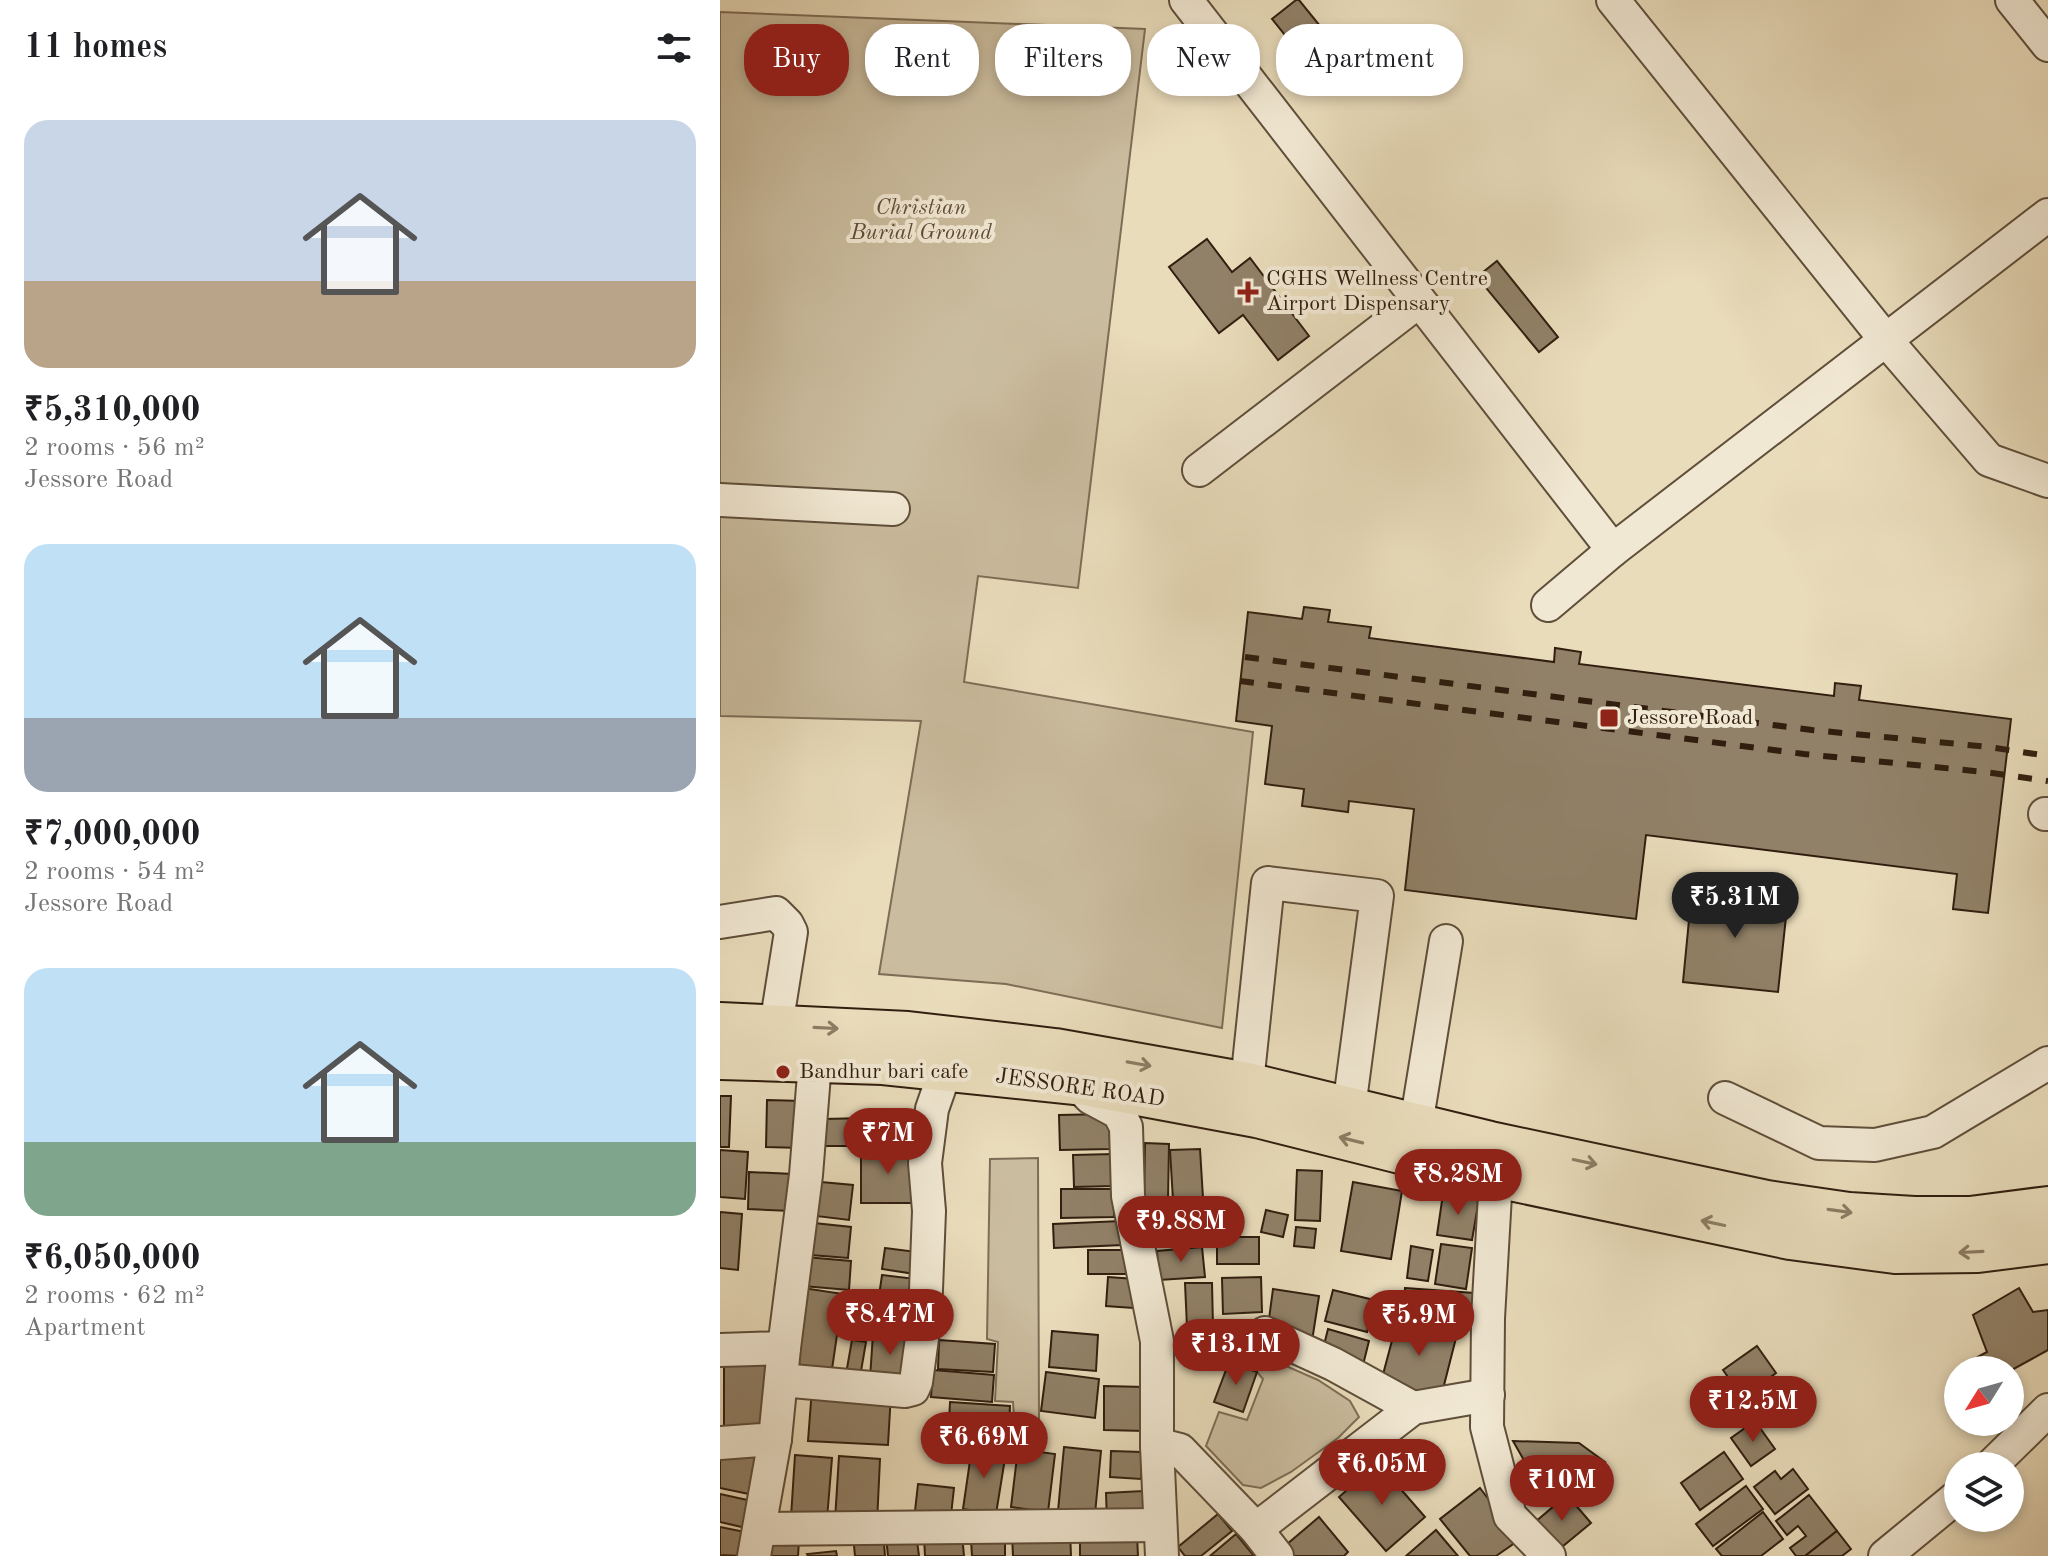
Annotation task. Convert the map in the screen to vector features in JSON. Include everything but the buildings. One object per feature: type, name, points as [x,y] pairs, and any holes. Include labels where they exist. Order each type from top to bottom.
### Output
[{"type":"main road","name":"JESSORE ROAD","points":[[720,1023],[908,1032],[1055,1049],[1086,1070],[1257,1117],[1496,1177],[1790,1239],[1895,1253],[1978,1252],[2048,1243]]},
{"type":"main road","name":"JESSORE ROAD","points":[[720,1059],[946,1069],[1086,1070],[1247,1083],[1416,1125],[1767,1201],[1849,1213],[1914,1217],[1970,1217],[2048,1207]]},
{"type":"street","points":[[1186,0],[1613,550]]},
{"type":"street","points":[[1613,0],[1885,339],[1989,460],[2048,481]]},
{"type":"street","points":[[2012,0],[2048,45]]},
{"type":"street","points":[[1548,605],[1613,550],[2048,215]]},
{"type":"street","points":[[1199,470],[1419,301]]},
{"type":"street","points":[[720,500],[893,509]]},
{"type":"street","points":[[1247,1083],[1268,883],[1377,896],[1349,1108]]},
{"type":"street","points":[[720,922],[776,913],[787,924],[791,932],[776,1026]]},
{"type":"street","points":[[1416,1125],[1446,941]]},
{"type":"street","points":[[815,1062],[806,1175],[775,1439],[757,1542],[1161,1541],[1157,1341],[1128,1196],[1126,1127],[1119,1113],[1087,1094],[1086,1070]]},
{"type":"street","points":[[1725,1098],[1819,1143],[1875,1145],[1933,1132],[2048,1063]]},
{"type":"street","points":[[720,1350],[905,1391],[913,1389],[926,1301],[929,1211],[925,1163],[932,1109],[946,1069]]},
{"type":"street","points":[[1496,1177],[1488,1318],[1487,1427],[1510,1516],[1530,1550]]},
{"type":"street","points":[[1265,1333],[1333,1364],[1413,1408]]},
{"type":"street","points":[[1256,1529],[1413,1408],[1488,1395]]},
{"type":"street","points":[[2005,1452],[2048,1410]]},
{"type":"street","points":[[720,1443],[775,1439]]},
{"type":"street","points":[[1157,1446],[1180,1450],[1256,1529],[1277,1556]]},
{"type":"street","points":[[1885,1556],[1944,1508]]},
{"type":"green space","name":"Christian Burial Ground","points":[[720,12],[1020,24],[995,24],[995,96],[1131,96],[1131,28],[1145,29],[1078,588],[978,576],[964,682],[1253,732],[1222,1028],[1006,984],[879,974],[921,721],[720,716]]},
{"type":"green space","points":[[1038,1158],[1039,1419],[1014,1417],[1013,1402],[995,1401],[998,1342],[987,1339],[990,1159]]},
{"type":"green space","points":[[1246,1359],[1270,1359],[1318,1380],[1350,1401],[1359,1417],[1338,1438],[1291,1472],[1261,1488],[1243,1485],[1206,1446],[1219,1412],[1247,1420],[1263,1379]]},
{"type":"railway","points":[[1245,657],[1812,730],[1989,747],[2048,756]]},
{"type":"railway","points":[[1240,681],[1804,754],[2048,781]]},
{"type":"place","name":"CGHS Wellness Centre Airport Dispensary","points":[[1248,292]]},
{"type":"place","name":"Jessore Road","points":[[1609,718]]},
{"type":"place","name":"Bandhur bari cafe","points":[[783,1072]]}]
